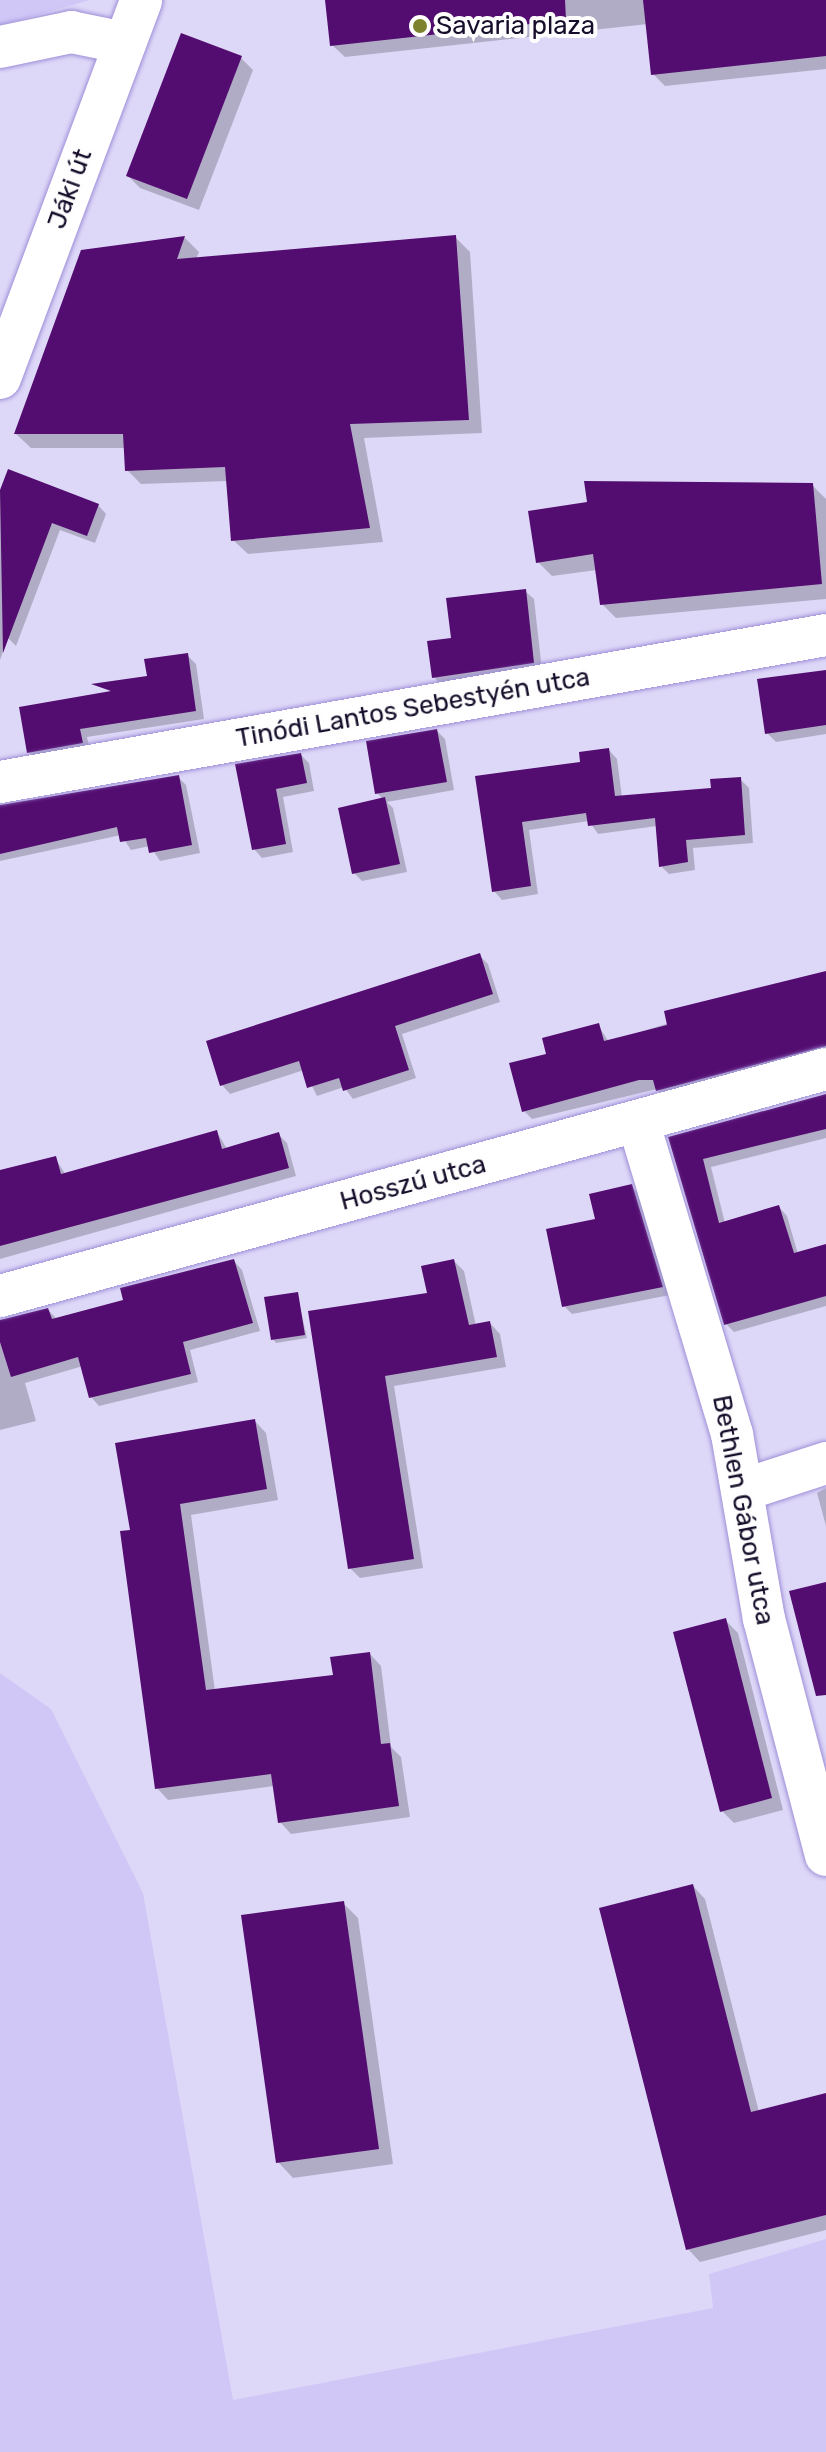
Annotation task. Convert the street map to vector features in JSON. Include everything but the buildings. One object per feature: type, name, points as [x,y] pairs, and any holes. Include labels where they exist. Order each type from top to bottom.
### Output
[{"type":"street","name":"Jáki út","points":[[0,378],[141,0]]},
{"type":"street","points":[[0,47],[71,32],[125,43]]},
{"type":"street","name":"Tinódi Lantos Sebestyén utca","points":[[0,782],[826,635]]},
{"type":"street","name":"Hosszú utca","points":[[0,1296],[826,1069]]},
{"type":"street","name":"Bethlen Gábor utca","points":[[638,1121],[732,1434],[764,1619],[826,1855]]},
{"type":"street","points":[[743,1490],[826,1463]]},
{"type":"shaded area","points":[[0,0],[90,0],[0,25]]},
{"type":"shaded area","points":[[0,1673],[51,1709],[143,1893],[233,2400],[713,2308],[709,2274],[826,2239],[826,2452],[0,2452]]},
{"type":"place","name":"Savaria plaza","points":[[420,26]]}]
